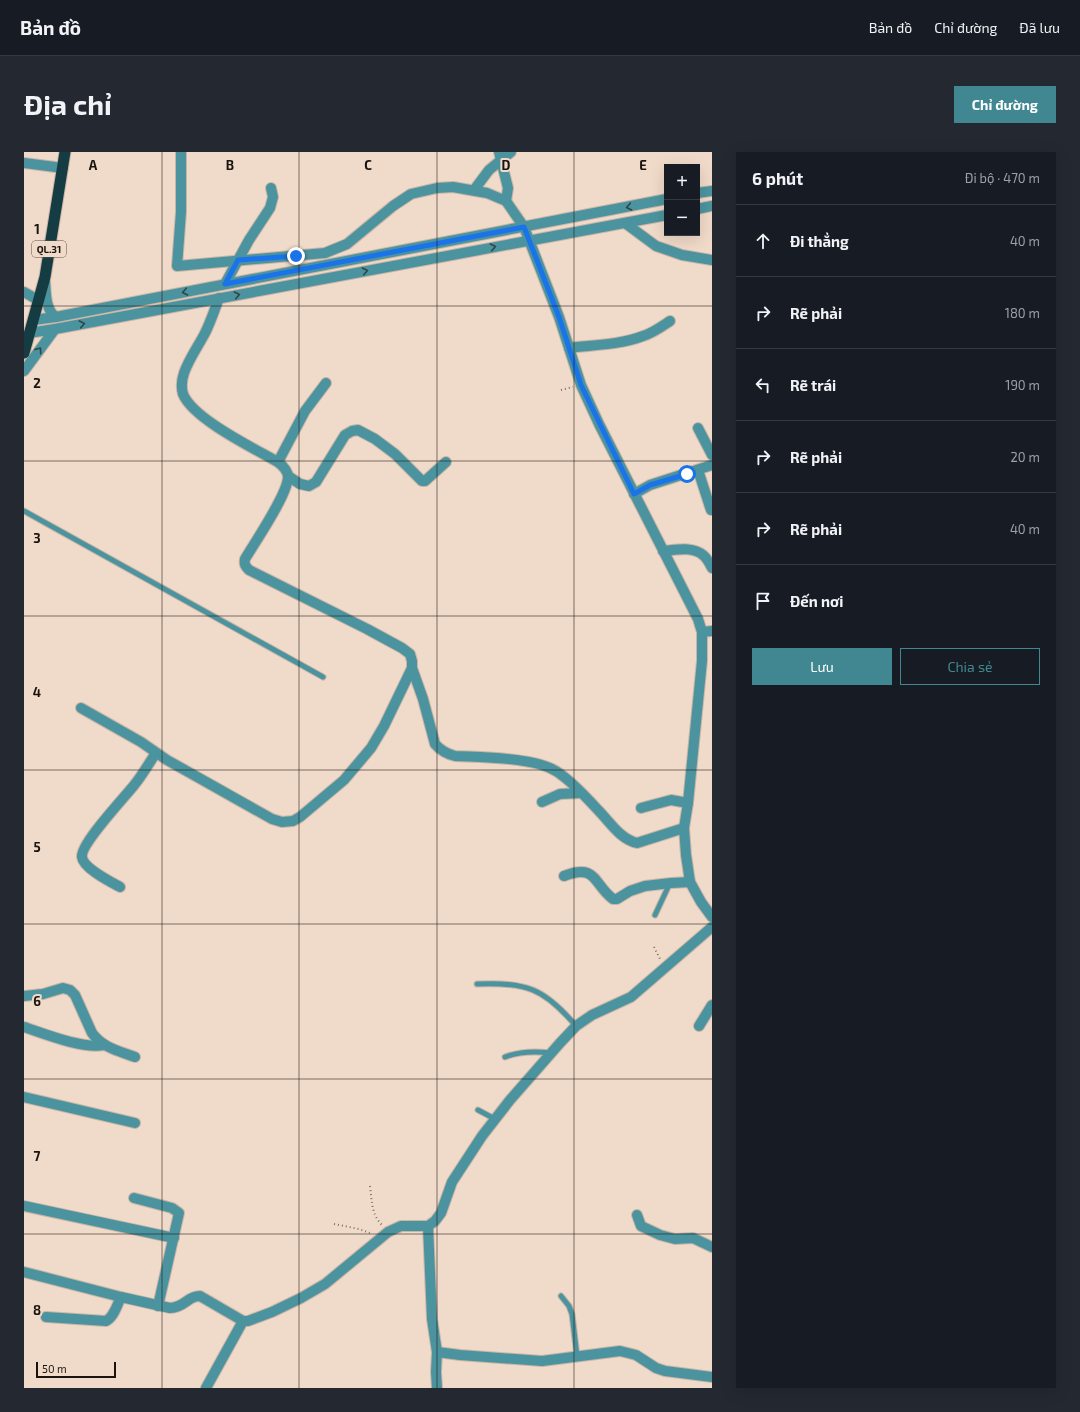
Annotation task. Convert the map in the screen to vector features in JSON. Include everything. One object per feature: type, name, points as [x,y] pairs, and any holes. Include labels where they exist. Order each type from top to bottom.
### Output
[{"type":"highway","name":"QL.31","points":[[25,348],[44,277],[65,152]]},
{"type":"street","points":[[181,152],[181,212],[177,266],[325,253],[347,244],[393,206],[411,194],[437,188],[453,187],[474,190],[506,200],[524,227],[528,241],[559,317],[581,385],[663,551],[698,619],[707,632],[702,661],[688,803],[684,828],[690,882],[701,902],[712,917]]},
{"type":"street","points":[[474,190],[500,156],[511,152]]},
{"type":"street","points":[[500,156],[508,188],[506,200]]},
{"type":"street","points":[[24,163],[63,168]]},
{"type":"street","points":[[225,284],[270,208],[273,197],[272,188]]},
{"type":"street","points":[[700,192],[712,190]]},
{"type":"street","points":[[33,320],[56,317],[664,200]]},
{"type":"street","points":[[700,208],[712,206]]},
{"type":"street","points":[[30,333],[664,216]]},
{"type":"street","points":[[625,223],[656,246],[682,255],[712,260]]},
{"type":"street","points":[[44,277],[48,304],[52,315],[56,317]]},
{"type":"street","points":[[24,292],[38,300]]},
{"type":"street","points":[[219,298],[204,335],[190,359],[184,374],[182,385],[183,394],[190,405],[218,428],[278,462],[284,467],[288,476],[287,485],[274,511],[245,559],[245,567],[367,629],[410,654],[412,668],[423,699],[435,744],[440,750],[455,756],[538,764],[553,769],[564,777],[598,809],[619,834],[630,842],[637,843],[684,828]]},
{"type":"street","points":[[569,348],[625,341],[655,331],[670,321]]},
{"type":"street","points":[[24,371],[55,329]]},
{"type":"street","points":[[278,462],[305,411],[326,383]]},
{"type":"street","points":[[698,428],[712,455]]},
{"type":"street","points":[[288,476],[300,484],[309,486],[316,482],[345,436],[352,431],[358,430],[375,439],[395,454],[422,481],[429,478],[446,462]]},
{"type":"street","points":[[634,494],[650,485],[712,465]]},
{"type":"street","points":[[698,470],[711,510]]},
{"type":"street","points":[[663,551],[682,549],[695,550],[704,555],[712,568]]},
{"type":"street","points":[[81,708],[141,742],[156,753],[245,805],[272,819],[282,822],[293,821],[300,818],[344,780],[371,748],[384,726],[412,668]]},
{"type":"street","points":[[120,887],[91,870],[85,864],[82,857],[84,849],[136,783],[156,753]]},
{"type":"street","points":[[542,802],[560,794],[581,793]]},
{"type":"street","points":[[641,808],[671,800],[688,803]]},
{"type":"street","points":[[564,876],[574,872],[591,874],[613,899],[617,899],[645,886],[671,882],[690,882]]},
{"type":"street","points":[[24,1272],[170,1308],[177,1308],[184,1305],[195,1296],[200,1296],[243,1321],[248,1321],[272,1312],[301,1298],[325,1284],[345,1269],[385,1234],[401,1226],[428,1226],[435,1221],[441,1213],[452,1182],[482,1136],[550,1053],[576,1026],[592,1015],[631,997],[712,927]]},
{"type":"street","points":[[24,996],[43,994],[63,988],[70,990],[75,995],[92,1033],[104,1045],[135,1057]]},
{"type":"street","points":[[699,1026],[712,1004]]},
{"type":"street","points":[[24,1027],[78,1044],[97,1046],[104,1045]]},
{"type":"street","points":[[24,1097],[134,1123]]},
{"type":"street","points":[[134,1198],[172,1208],[177,1210],[179,1213],[158,1306]]},
{"type":"street","points":[[24,1206],[174,1238]]},
{"type":"street","points":[[637,1215],[641,1226],[660,1235],[675,1239],[693,1238],[712,1247]]},
{"type":"street","points":[[428,1226],[432,1320],[437,1352],[437,1388]]},
{"type":"street","points":[[46,1317],[110,1320],[121,1297]]},
{"type":"street","points":[[206,1388],[243,1321]]},
{"type":"street","points":[[437,1352],[535,1360],[620,1351],[636,1354],[656,1368],[665,1371],[712,1377]]},
{"type":"lane","points":[[24,511],[323,677]]},
{"type":"lane","points":[[655,915],[671,882]]},
{"type":"lane","points":[[477,984],[512,984],[525,986],[550,998],[562,1009],[576,1026]]},
{"type":"lane","points":[[505,1057],[513,1053],[550,1053]]},
{"type":"lane","points":[[478,1110],[495,1119]]},
{"type":"lane","points":[[561,1296],[569,1306],[572,1314],[577,1356]]},
{"type":"path","points":[[654,947],[664,967]]},
{"type":"path","points":[[370,1186],[373,1210],[385,1234]]},
{"type":"path","points":[[334,1224],[385,1234]]},
{"type":"route","points":[[296,256],[238,260],[225,284],[524,227],[528,241],[559,317],[581,385],[634,494],[650,485],[687,474]]}]
